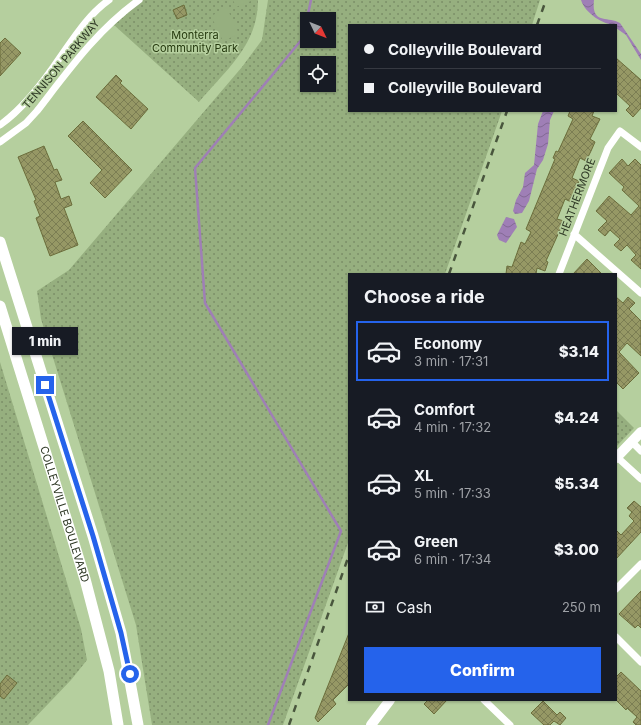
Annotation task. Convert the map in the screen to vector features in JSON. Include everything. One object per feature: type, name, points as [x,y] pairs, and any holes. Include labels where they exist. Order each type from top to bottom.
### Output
[{"type":"main road","name":"COLLEYVILLE BOULEVARD","points":[[0,242],[93,536],[121,633],[138,725]]},
{"type":"main road","name":"COLLEYVILLE BOULEVARD","points":[[0,306],[85,579],[109,671],[118,725]]},
{"type":"main road","points":[[41,436],[59,430]]},
{"type":"main road","points":[[617,456],[641,432]]},
{"type":"main road","points":[[371,725],[389,701]]},
{"type":"street","name":"TENNISON PARKWAY","points":[[0,125],[30,97],[74,36],[109,0]]},
{"type":"street","name":"TENNISON PARKWAY","points":[[0,142],[26,123],[100,33],[139,0]]},
{"type":"street","points":[[50,71],[61,79]]},
{"type":"street","name":"HEATHERMORE","points":[[559,273],[608,148],[620,131],[641,148]]},
{"type":"street","points":[[574,234],[641,293]]},
{"type":"street","points":[[632,442],[641,451]]},
{"type":"street","points":[[617,458],[641,479]]},
{"type":"street","points":[[617,588],[641,564]]},
{"type":"street","points":[[617,639],[641,662]]},
{"type":"street","points":[[485,701],[510,725]]},
{"type":"green space","name":"Monterra Community Park","points":[[143,0],[258,0],[257,16],[253,30],[246,44],[230,68],[199,102],[114,25]]},
{"type":"green space","points":[[233,0],[250,0],[251,1],[236,7]]},
{"type":"green space","points":[[268,0],[540,0],[532,24],[348,24],[348,112],[502,112],[445,273],[348,273],[348,543],[283,725],[152,725],[136,625],[41,319],[37,291],[69,270],[242,67],[262,40]]},
{"type":"green space","points":[[227,8],[239,34],[223,41],[211,16]]},
{"type":"green space","points":[[0,362],[81,629],[87,660],[71,680],[28,725],[0,725]]},
{"type":"green space","points":[[617,411],[634,428],[617,446]]},
{"type":"water","points":[[581,0],[594,0],[595,13],[598,16],[620,23],[641,54],[641,60],[626,35],[617,29],[617,24],[600,21],[590,14]]},
{"type":"water","points":[[543,112],[554,112],[550,120],[548,144],[543,160],[537,169],[529,201],[522,213],[515,214],[513,211],[516,200],[523,187],[525,173],[534,165],[538,124]]},
{"type":"water","points":[[506,217],[514,219],[517,227],[506,243],[499,240],[497,235]]},
{"type":"building","points":[[184,5],[187,15],[177,19],[173,10]]},
{"type":"building","points":[[5,38],[21,53],[0,76],[0,43]]},
{"type":"building","points":[[617,59],[641,80],[641,108],[633,117],[626,110],[630,106],[617,94]]},
{"type":"building","points":[[116,75],[122,81],[120,83],[148,109],[131,129],[96,97]]},
{"type":"building","points":[[570,112],[594,112],[592,116],[600,119],[590,139],[595,142],[591,151],[586,161],[580,158],[572,178],[579,181],[571,202],[565,199],[557,219],[564,221],[546,261],[548,262],[545,271],[537,268],[536,273],[506,273],[507,266],[512,267],[521,242],[525,244],[531,232],[526,229],[555,159],[553,158],[556,151],[558,152],[573,119],[568,116]]},
{"type":"building","points":[[83,121],[132,170],[105,198],[90,183],[102,170],[68,136]]},
{"type":"building","points":[[44,146],[54,170],[57,169],[62,180],[55,182],[61,199],[69,196],[72,205],[64,208],[78,245],[50,256],[36,218],[40,216],[34,201],[36,200],[18,157]]},
{"type":"building","points":[[622,159],[628,166],[635,159],[641,165],[641,269],[631,260],[636,255],[627,245],[621,251],[614,245],[620,239],[610,230],[605,236],[598,230],[607,221],[596,211],[609,196],[631,215],[639,206],[622,190],[624,187],[609,173]]},
{"type":"building","points":[[587,259],[601,273],[574,273]]},
{"type":"building","points":[[628,297],[635,303],[629,309],[641,321],[641,356],[627,343],[619,352],[639,373],[623,389],[617,383],[617,298],[623,303]]},
{"type":"building","points":[[634,501],[641,507],[641,532],[617,558],[617,531],[621,535],[634,521],[629,516],[632,512],[627,508]]},
{"type":"building","points":[[641,591],[641,628],[638,625],[635,628],[619,614]]},
{"type":"building","points":[[348,636],[348,685],[333,700],[336,704],[318,722],[315,718]]},
{"type":"building","points":[[621,672],[641,691],[641,725],[636,725],[633,722],[637,717],[627,708],[626,710],[617,701],[617,676]]},
{"type":"building","points":[[7,675],[17,683],[4,699],[0,696],[0,684]]},
{"type":"building","points":[[427,701],[446,701],[434,714],[424,704]]},
{"type":"building","points":[[543,701],[557,715],[560,712],[566,718],[560,725],[554,721],[550,725],[544,725],[531,713]]},
{"type":"waterway","points":[[268,725],[341,531],[205,303],[195,168],[303,38],[311,0]]},
{"type":"railway","points":[[537,24],[546,0]]},
{"type":"railway","points":[[449,273],[507,112]]},
{"type":"railway","points":[[289,725],[348,558]]},
{"type":"route","points":[[45,385],[93,536],[121,633],[130,674]]}]
